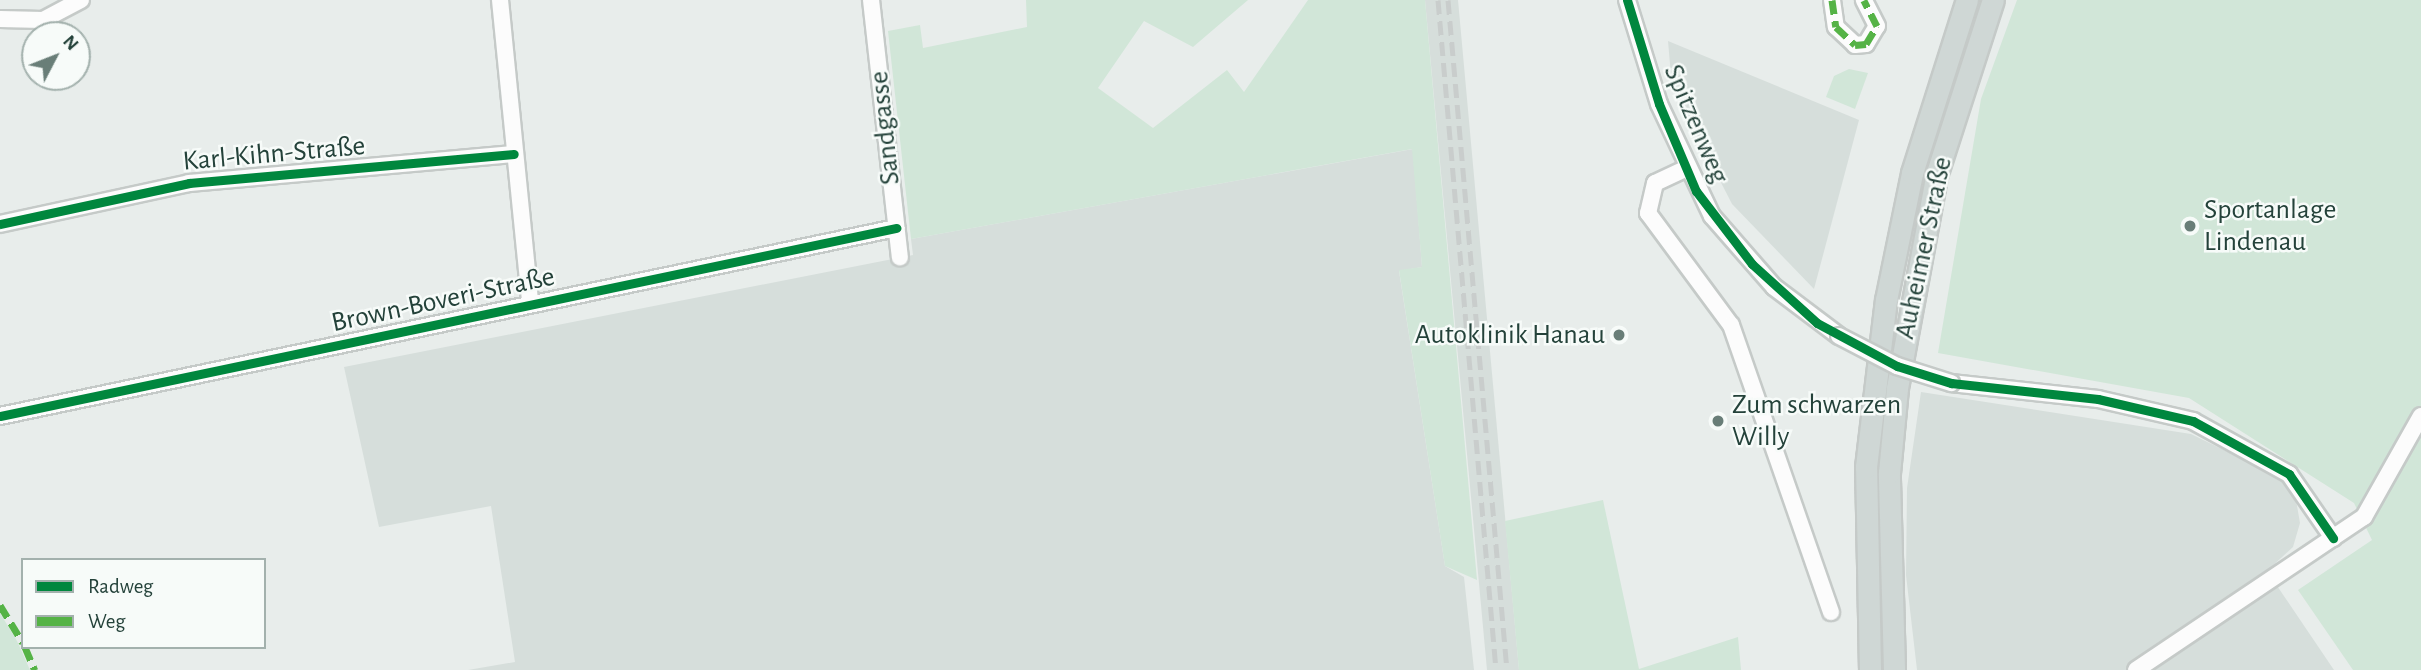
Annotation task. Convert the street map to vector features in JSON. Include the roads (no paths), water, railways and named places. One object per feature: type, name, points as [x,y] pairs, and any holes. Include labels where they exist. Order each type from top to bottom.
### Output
[{"type":"main road","name":"Auheimer Straße","points":[[1870,670],[1866,467],[1886,300],[1912,173],[1967,0]]},
{"type":"main road","name":"Auheimer Straße","points":[[1894,670],[1889,473],[1897,388],[1937,173],[1993,0]]},
{"type":"street","points":[[0,19],[43,20],[80,0]]},
{"type":"street","points":[[500,0],[530,303]]},
{"type":"street","name":"Sandgasse","points":[[871,0],[900,257]]},
{"type":"street","name":"Spitzenweg","points":[[1627,0],[1685,169],[1752,264],[1839,336],[1897,366],[1951,383],[2098,399],[2193,421],[2289,474],[2333,538]]},
{"type":"street","points":[[1832,0],[1836,27],[1855,45],[1866,44],[1877,26],[1864,0]]},
{"type":"street","name":"Karl-Kihn-Straße","points":[[0,223],[189,183],[514,154]]},
{"type":"street","name":"Spitzenweg","points":[[1685,169],[1655,183],[1648,213],[1731,325],[1831,612]]},
{"type":"street","name":"Brown-Boveri-Straße","points":[[0,416],[896,228]]},
{"type":"street","points":[[2136,670],[2333,538],[2379,499],[2421,416]]},
{"type":"railway","points":[[1438,0],[1496,670]]},
{"type":"railway","points":[[1448,0],[1507,670]]},
{"type":"place","name":"Sportanlage Lindenau","points":[[2190,226]]},
{"type":"place","name":"Autoklinik Hanau","points":[[1619,335]]},
{"type":"place","name":"Zum schwarzen Willy","points":[[1718,421]]}]
